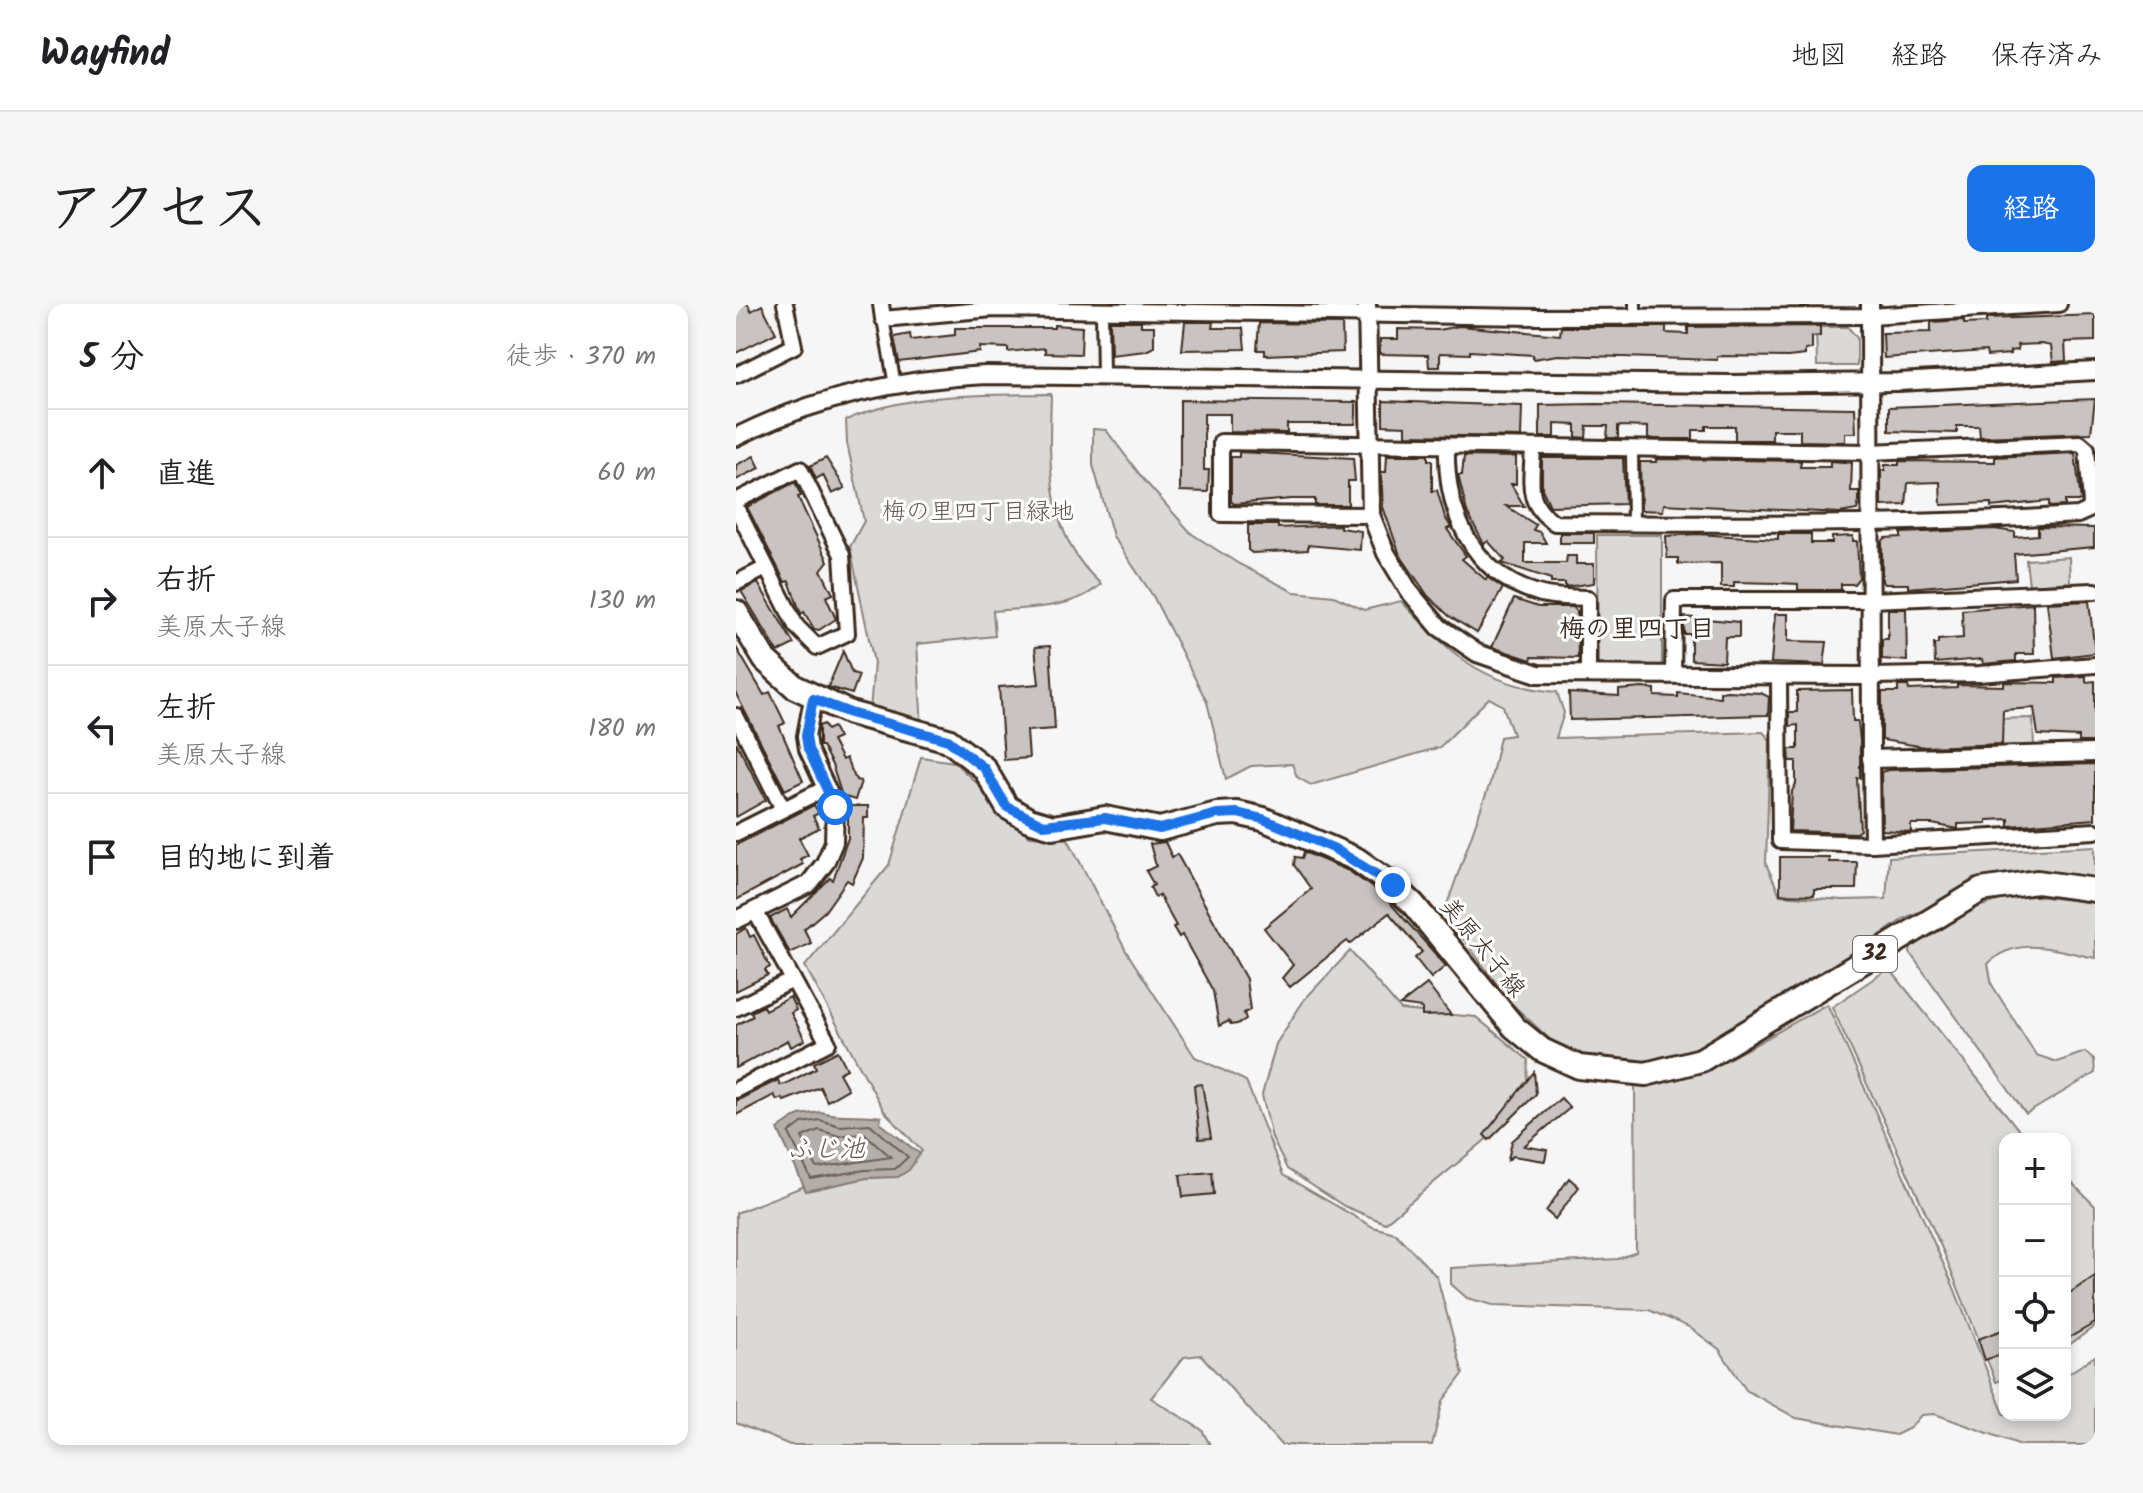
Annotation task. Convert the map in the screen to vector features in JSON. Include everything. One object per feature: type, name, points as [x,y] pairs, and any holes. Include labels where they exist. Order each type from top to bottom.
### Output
[{"type":"main road","name":"美原太子線","points":[[736,612],[765,660],[813,699],[955,744],[984,768],[1007,807],[1044,825],[1105,818],[1160,829],[1217,814],[1237,813],[1263,819],[1356,859],[1403,895],[1460,958],[1501,1013],[1529,1041],[1557,1058],[1598,1070],[1646,1074],[1701,1060],[1981,890],[2037,882],[2095,890]]},
{"type":"street","points":[[736,375],[794,346],[785,304]]},
{"type":"street","points":[[895,385],[882,311],[1102,308],[1870,310],[2059,304]]},
{"type":"street","points":[[1102,308],[1103,376]]},
{"type":"street","points":[[1367,310],[1371,515],[1386,553],[1409,591],[1439,627],[1477,653],[1538,674],[1870,676],[1979,674],[2095,665]]},
{"type":"street","points":[[1870,310],[1872,844]]},
{"type":"street","points":[[736,437],[819,404],[895,385],[986,375],[1870,383],[2095,371]]},
{"type":"street","points":[[1371,515],[1221,514],[1221,442],[1870,452],[2080,443],[2091,448],[2091,504],[2084,513],[1870,525],[1555,523],[1538,512],[1531,494],[1533,447]]},
{"type":"street","points":[[1447,446],[1451,506],[1469,544],[1501,576],[1539,593],[1588,598],[1588,674]]},
{"type":"street","points":[[1632,449],[1633,523]]},
{"type":"street","points":[[800,469],[842,555],[847,633],[817,647],[796,626],[736,504],[800,469]]},
{"type":"street","points":[[736,583],[766,568]]},
{"type":"street","points":[[1673,675],[1674,600],[1870,600],[2095,591]]},
{"type":"street","points":[[1779,676],[1780,841],[1872,844],[2095,831]]},
{"type":"street","points":[[736,920],[809,884],[825,863],[837,826],[835,807],[808,749],[806,736],[813,699]]},
{"type":"street","points":[[736,716],[783,809]]},
{"type":"street","points":[[736,751],[750,744]]},
{"type":"street","points":[[1871,759],[2095,753]]},
{"type":"street","points":[[736,833],[826,788]]},
{"type":"street","points":[[736,1090],[828,1043],[755,911]]},
{"type":"street","points":[[736,1008],[793,980]]},
{"type":"green space","points":[[1816,327],[1848,327],[1857,338],[1857,366],[1817,366]]},
{"type":"green space","name":"梅の里四丁目緑地","points":[[1051,394],[1051,472],[1060,521],[1083,565],[1101,584],[1091,592],[1065,603],[993,611],[995,636],[917,644],[922,728],[870,710],[874,663],[850,547],[864,521],[847,443],[846,420],[895,404],[921,400],[973,395]]},
{"type":"green space","points":[[1093,429],[1106,430],[1144,480],[1192,534],[1239,564],[1294,592],[1334,596],[1364,610],[1401,601],[1436,637],[1469,664],[1508,682],[1557,692],[1564,713],[1556,738],[1763,732],[1770,740],[1766,864],[1780,895],[1842,900],[1886,899],[1889,857],[2095,846],[2095,883],[1949,899],[1905,918],[1819,977],[1706,1045],[1659,1062],[1602,1067],[1556,1045],[1511,1003],[1444,913],[1490,783],[1500,737],[1513,735],[1503,706],[1489,698],[1440,747],[1311,785],[1297,777],[1292,764],[1251,766],[1226,779],[1207,702],[1153,596],[1113,536],[1093,465]]},
{"type":"green space","points":[[1597,535],[1662,535],[1662,665],[1598,665]]},
{"type":"green space","points":[[2069,557],[2070,582],[2029,585],[2026,560]]},
{"type":"green space","points":[[2033,718],[2034,748],[1984,749],[1983,719]]},
{"type":"green space","points":[[921,757],[954,762],[980,786],[1002,814],[1030,836],[1068,839],[1126,951],[1195,1057],[1246,1081],[1283,1175],[1373,1227],[1395,1233],[1437,1277],[1463,1374],[1443,1401],[1432,1445],[1281,1445],[1201,1355],[1184,1357],[1151,1398],[1202,1430],[1210,1445],[790,1445],[736,1423],[736,1213],[817,1181],[898,1176],[922,1151],[884,1111],[805,966],[889,865]]},
{"type":"green space","points":[[2019,894],[2095,903],[2095,958],[2025,947],[2012,949],[1988,964],[1992,985],[2036,1055],[2057,1062],[2085,1052],[2094,1059],[2095,1073],[2026,1114],[1910,953],[1911,945],[1966,911]]},
{"type":"green space","points":[[1350,951],[1401,1010],[1476,1017],[1528,1060],[1527,1086],[1489,1137],[1385,1223],[1344,1206],[1287,1169],[1272,1138],[1262,1095],[1276,1044],[1304,1000]]},
{"type":"green space","points":[[1889,968],[2021,1133],[1999,1133],[1999,1381],[1996,1382],[1944,1253],[1832,1007]]},
{"type":"green space","points":[[1827,1004],[1952,1283],[1999,1401],[1999,1421],[2071,1421],[2071,1372],[2095,1356],[2095,1445],[2021,1445],[1935,1414],[1921,1415],[1910,1428],[1896,1435],[1796,1418],[1746,1390],[1719,1349],[1689,1327],[1649,1310],[1493,1305],[1467,1298],[1451,1284],[1451,1268],[1618,1259],[1636,1252],[1635,1086],[1686,1076],[1758,1043]]},
{"type":"green space","points":[[2071,1182],[2095,1206],[2095,1326],[2071,1344]]},
{"type":"water","name":"ふじ池","points":[[821,1112],[881,1117],[880,1123],[920,1154],[909,1170],[898,1177],[867,1178],[806,1191],[778,1129],[799,1115]]},
{"type":"building","points":[[736,304],[748,304],[751,311],[762,305],[776,333],[736,353]]},
{"type":"building","points":[[2095,315],[2095,341],[2065,342],[2066,361],[2053,362],[2051,346],[2042,344],[2017,345],[2018,350],[2010,351],[2010,354],[1987,356],[1986,351],[1884,358],[1883,333],[1931,332],[1931,322],[1964,320],[1964,324],[1986,323],[1986,319]]},
{"type":"building","points":[[1110,321],[1141,321],[1141,326],[1154,326],[1154,347],[1146,351],[1111,355]]},
{"type":"building","points":[[1185,322],[1213,322],[1212,328],[1243,328],[1245,349],[1182,350]]},
{"type":"building","points":[[1259,323],[1342,324],[1343,352],[1265,355],[1265,350],[1257,350]]},
{"type":"building","points":[[1054,325],[1082,327],[1081,354],[1045,353],[1045,348],[1008,352],[1008,348],[980,347],[980,352],[899,362],[894,337],[910,334],[911,340],[955,335],[955,328],[1054,328]]},
{"type":"building","points":[[1459,326],[1560,335],[1561,327],[1666,327],[1666,333],[1688,334],[1688,327],[1820,326],[1820,336],[1812,337],[1812,349],[1805,350],[1805,355],[1717,356],[1717,360],[1558,355],[1533,359],[1533,355],[1470,351],[1470,354],[1440,353],[1440,367],[1429,367],[1428,355],[1380,354],[1380,339],[1398,339],[1398,329],[1438,330]]},
{"type":"building","points":[[2095,399],[2091,433],[1980,437],[1979,426],[1957,426],[1957,433],[1889,431],[1889,407]]},
{"type":"building","points":[[1180,400],[1356,402],[1355,424],[1287,424],[1287,433],[1230,432],[1230,414],[1204,414],[1204,470],[1209,470],[1208,492],[1180,491]]},
{"type":"building","points":[[1383,401],[1522,406],[1521,437],[1406,435],[1406,426],[1383,425]]},
{"type":"building","points":[[1540,405],[1855,408],[1856,433],[1845,433],[1845,442],[1800,441],[1800,430],[1772,430],[1772,440],[1735,440],[1735,426],[1706,426],[1706,430],[1693,430],[1693,439],[1655,439],[1648,438],[1648,427],[1618,426],[1618,438],[1607,438],[1608,426],[1587,426],[1586,438],[1576,437],[1576,425],[1555,424],[1555,437],[1540,437]]},
{"type":"building","points":[[1239,452],[1353,458],[1355,481],[1348,481],[1348,505],[1315,505],[1315,499],[1234,504],[1231,501],[1231,457],[1239,457]]},
{"type":"building","points":[[2075,453],[2081,501],[2065,501],[2065,506],[2049,507],[2049,501],[1991,507],[1991,503],[1941,505],[1940,482],[1908,483],[1906,505],[1881,506],[1881,470],[1885,470],[1885,465],[1899,465],[1899,461],[1995,462],[1995,457]]},
{"type":"building","points":[[1387,455],[1428,455],[1428,460],[1432,460],[1432,491],[1437,490],[1451,527],[1447,529],[1466,556],[1462,559],[1486,580],[1487,577],[1503,588],[1477,633],[1449,616],[1428,596],[1400,555],[1383,507],[1381,472],[1386,472]]},
{"type":"building","points":[[754,456],[760,468],[736,480],[736,465]]},
{"type":"building","points":[[1464,456],[1516,457],[1516,484],[1511,484],[1524,506],[1506,506],[1536,525],[1533,530],[1540,532],[1546,543],[1525,543],[1525,563],[1566,563],[1567,556],[1576,556],[1576,564],[1594,564],[1594,583],[1565,587],[1565,583],[1551,583],[1551,579],[1502,563],[1505,560],[1488,541],[1484,544],[1467,512],[1458,475],[1462,475]]},
{"type":"building","points":[[826,458],[845,488],[832,494],[823,475],[816,479],[810,466]]},
{"type":"building","points":[[1542,458],[1623,458],[1625,504],[1550,506],[1542,489]]},
{"type":"building","points":[[1656,459],[1801,461],[1800,467],[1830,467],[1830,461],[1852,463],[1851,491],[1859,491],[1859,502],[1857,510],[1840,513],[1664,504],[1663,511],[1641,510],[1640,462],[1656,462]]},
{"type":"building","points":[[795,482],[801,496],[798,497],[828,561],[821,570],[833,594],[826,597],[836,619],[819,630],[814,629],[804,612],[801,614],[789,581],[785,582],[747,507]]},
{"type":"building","points":[[1248,525],[1278,525],[1278,528],[1340,525],[1340,528],[1361,531],[1360,550],[1308,545],[1308,550],[1252,553],[1248,550]]},
{"type":"building","points":[[2038,527],[2094,528],[2094,547],[2014,554],[2016,579],[1908,588],[1908,584],[1884,584],[1882,581],[1882,542],[1885,538],[1901,537],[1901,533],[1994,529],[2015,532],[2015,537],[2038,535]]},
{"type":"building","points":[[1560,533],[1594,533],[1594,543],[1560,543]]},
{"type":"building","points":[[1697,534],[1778,539],[1778,534],[1811,534],[1811,543],[1832,543],[1832,537],[1853,536],[1853,541],[1857,541],[1859,578],[1854,584],[1841,584],[1841,590],[1798,590],[1798,584],[1778,583],[1734,582],[1734,587],[1721,587],[1721,563],[1678,564],[1678,558],[1667,558],[1666,536]]},
{"type":"building","points":[[758,583],[794,644],[778,652],[741,591]]},
{"type":"building","points":[[1514,599],[1538,607],[1573,607],[1577,611],[1578,658],[1532,657],[1531,660],[1492,647]]},
{"type":"building","points":[[2089,601],[2095,653],[2054,658],[2047,603]]},
{"type":"building","points":[[2033,604],[2034,654],[2016,654],[2016,661],[1983,664],[1982,659],[1935,663],[1934,644],[1938,644],[1938,640],[1963,638],[1962,610]]},
{"type":"building","points":[[1888,609],[1906,609],[1907,661],[1882,659],[1882,639],[1888,639]]},
{"type":"building","points":[[1775,614],[1788,614],[1788,641],[1827,642],[1824,665],[1771,663]]},
{"type":"building","points":[[1684,617],[1739,622],[1739,637],[1725,637],[1724,662],[1691,660],[1691,634],[1684,634]]},
{"type":"building","points":[[1050,646],[1055,729],[1027,731],[1029,758],[1004,760],[999,687],[1039,684],[1035,647]]},
{"type":"building","points":[[736,647],[764,695],[770,692],[785,723],[779,726],[803,781],[785,790],[736,694]]},
{"type":"building","points":[[843,651],[852,673],[859,675],[852,694],[828,687]]},
{"type":"building","points":[[2086,676],[2086,682],[2095,681],[2095,742],[2079,742],[2079,737],[2038,735],[2034,708],[2003,710],[2002,744],[1925,747],[1882,740],[1882,692],[1898,692],[1898,686],[1908,686],[1909,690],[1957,688],[1957,685],[2004,686],[2004,682],[2056,683],[2056,678]]},
{"type":"building","points":[[1655,689],[1655,696],[1678,697],[1678,693],[1720,697],[1720,692],[1727,691],[1761,693],[1769,697],[1768,715],[1570,720],[1569,693],[1619,696],[1619,690]]},
{"type":"building","points":[[1852,690],[1853,721],[1858,721],[1860,741],[1860,778],[1857,778],[1860,830],[1856,833],[1790,831],[1796,761],[1790,761],[1789,749],[1798,749],[1798,725],[1789,726],[1789,712],[1797,712],[1797,691]]},
{"type":"building","points":[[824,724],[827,730],[833,727],[839,738],[832,741],[842,760],[846,758],[856,780],[861,781],[855,800],[842,796],[832,765],[822,746],[819,746],[819,726]]},
{"type":"building","points":[[736,742],[766,800],[736,817]]},
{"type":"building","points":[[2095,764],[2095,819],[2009,826],[2009,819],[1987,820],[1987,823],[1958,824],[1958,829],[1911,824],[1911,832],[1882,830],[1881,772]]},
{"type":"building","points":[[814,805],[819,813],[813,816],[819,828],[799,838],[808,855],[800,859],[803,864],[736,900],[736,845]]},
{"type":"building","points":[[848,806],[868,806],[868,818],[864,818],[863,858],[852,883],[847,880],[825,911],[804,929],[811,943],[790,953],[770,918],[787,909],[791,917],[830,878],[833,880],[848,838]]},
{"type":"building","points":[[1165,842],[1172,857],[1177,854],[1246,979],[1250,1010],[1244,1013],[1246,1019],[1237,1024],[1231,1025],[1229,1021],[1219,1026],[1213,991],[1182,935],[1179,937],[1173,927],[1176,926],[1159,895],[1155,897],[1150,887],[1154,885],[1146,871],[1156,866],[1150,844]]},
{"type":"building","points":[[1304,852],[1349,871],[1384,896],[1446,966],[1431,978],[1415,958],[1422,952],[1389,913],[1350,944],[1347,941],[1290,987],[1282,978],[1293,965],[1264,928],[1311,889],[1294,865],[1295,857],[1302,858]]},
{"type":"building","points":[[1780,857],[1829,857],[1829,862],[1857,862],[1856,889],[1814,889],[1814,895],[1780,894]]},
{"type":"building","points":[[746,928],[750,937],[754,935],[770,967],[765,970],[768,975],[736,991],[736,934]]},
{"type":"building","points":[[1427,984],[1451,1015],[1422,1016],[1422,1008],[1400,1005]]},
{"type":"building","points":[[790,997],[796,1010],[791,1013],[805,1040],[791,1047],[788,1040],[736,1068],[736,1025],[753,1016],[751,1012],[763,1006],[765,1010]]},
{"type":"building","points":[[838,1051],[847,1069],[839,1073],[848,1089],[827,1101],[820,1087],[784,1101],[782,1098],[777,1100],[774,1095],[736,1115],[736,1101],[778,1080],[780,1085],[785,1084],[816,1068],[814,1063]]},
{"type":"building","points":[[1534,1072],[1536,1094],[1489,1140],[1484,1135]]},
{"type":"building","points":[[1202,1084],[1211,1138],[1199,1139],[1194,1085]]},
{"type":"building","points":[[1561,1098],[1570,1108],[1524,1146],[1547,1150],[1545,1161],[1513,1156],[1508,1160],[1512,1141]]},
{"type":"building","points":[[1212,1172],[1214,1194],[1183,1197],[1180,1175]]},
{"type":"building","points":[[1569,1178],[1579,1187],[1555,1219],[1546,1211]]},
{"type":"building","points":[[2095,1276],[2095,1323],[2071,1337],[2071,1292]]},
{"type":"building","points":[[1999,1331],[1999,1355],[1985,1360],[1978,1339]]},
{"type":"district","name":"梅の里四丁目","points":[[1637,630]]},
{"type":"route","points":[[835,807],[808,749],[806,736],[813,699],[850,713],[948,740],[984,768],[1007,807],[1017,815],[1044,825],[1053,827],[1105,818],[1160,829],[1217,814],[1249,815],[1356,859],[1393,885]]}]
